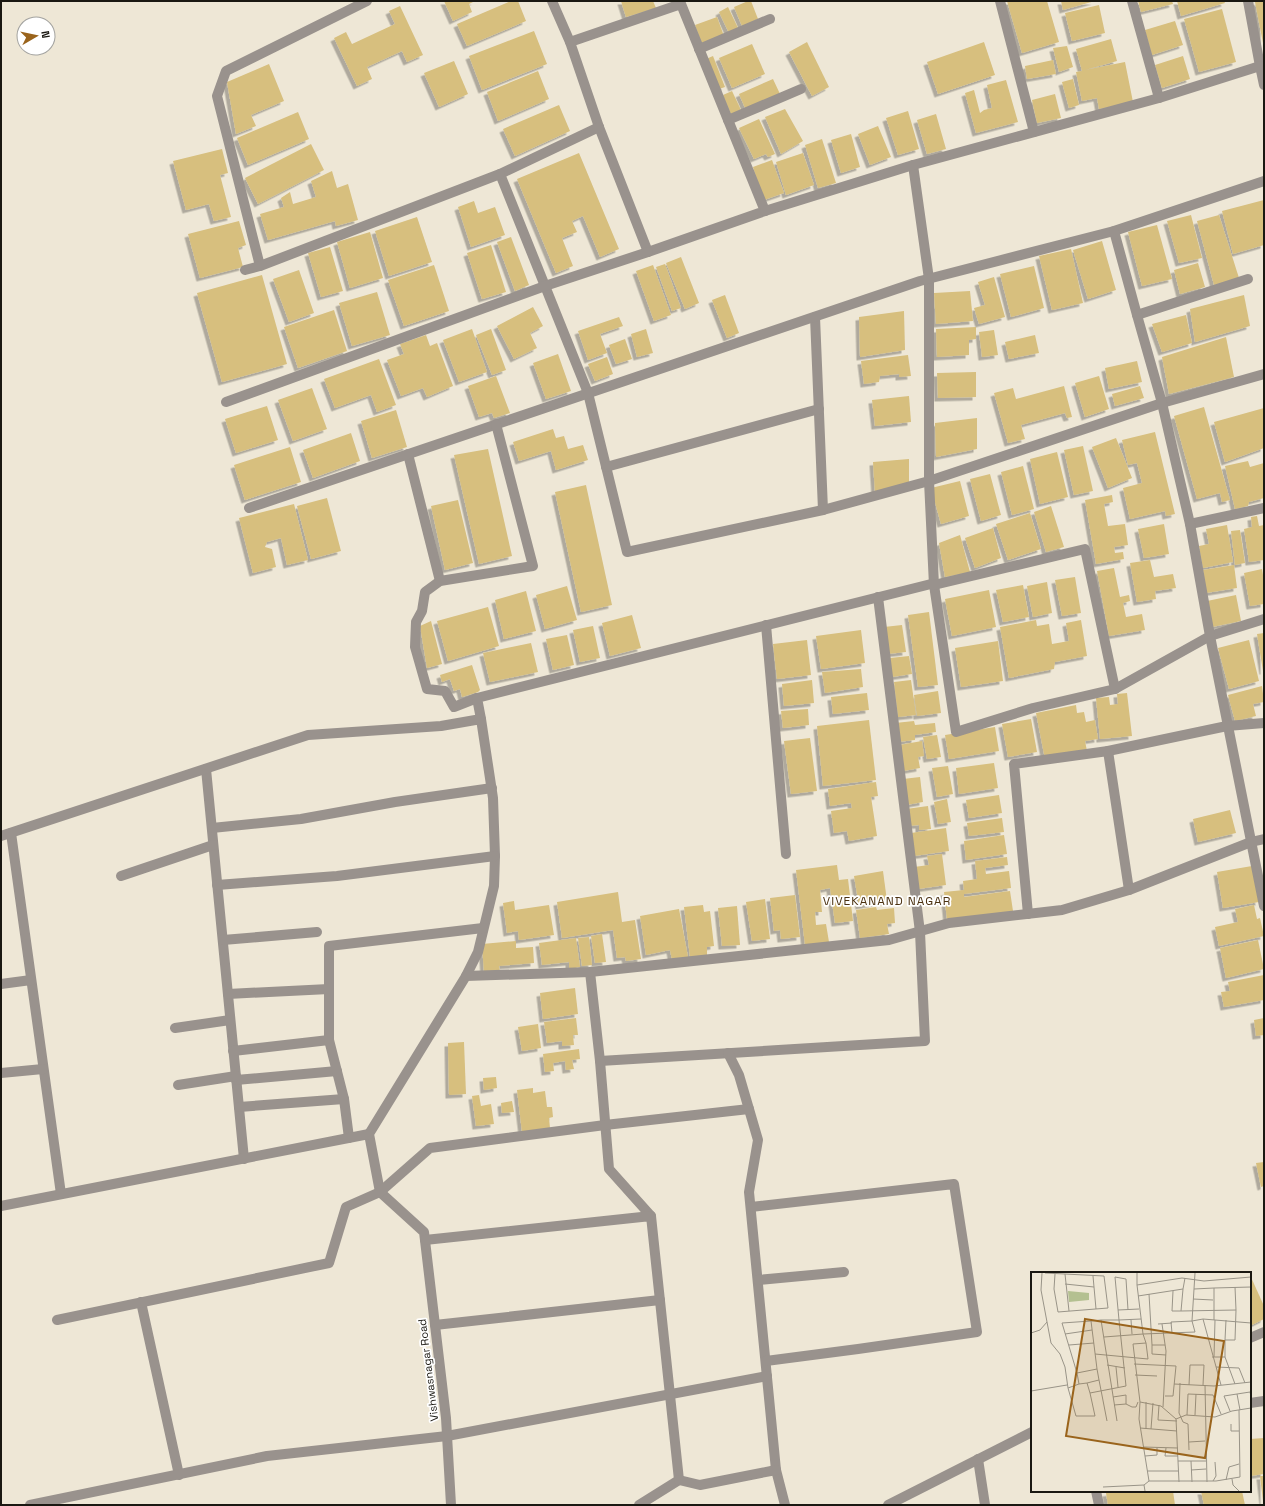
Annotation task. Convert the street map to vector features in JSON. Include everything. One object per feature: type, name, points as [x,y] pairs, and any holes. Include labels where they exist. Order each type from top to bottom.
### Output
[{"type":"street","points":[[260,266],[217,96],[226,70],[367,1]]},
{"type":"street","points":[[552,1],[570,42],[599,127],[648,252]]},
{"type":"street","points":[[1000,1],[1034,132]]},
{"type":"street","points":[[1132,1],[1159,98]]},
{"type":"street","points":[[1248,1],[1264,85]]},
{"type":"street","points":[[570,42],[685,3],[700,49],[765,211]]},
{"type":"street","points":[[700,49],[770,19]]},
{"type":"street","points":[[226,402],[545,286],[765,211],[913,165],[1159,98],[1260,66]]},
{"type":"street","points":[[728,120],[801,89]]},
{"type":"street","points":[[245,270],[260,266],[500,174],[599,127]]},
{"type":"street","points":[[913,165],[929,279],[929,481],[934,585],[956,732],[1033,708],[1115,689],[1210,636],[1264,619]]},
{"type":"street","points":[[500,174],[588,393],[627,552],[823,510],[929,481],[1162,403],[1264,374]]},
{"type":"street","points":[[249,508],[815,316],[929,279],[1114,231],[1264,181]]},
{"type":"street","points":[[1114,231],[1162,403],[1190,524],[1227,726],[1264,906]]},
{"type":"street","points":[[1137,316],[1248,279]]},
{"type":"street","points":[[815,316],[823,510]]},
{"type":"street","points":[[606,467],[819,409]]},
{"type":"street","points":[[496,424],[533,566],[440,581],[425,592],[422,611],[416,622],[415,647],[427,689],[445,691],[454,707],[476,698],[766,625],[931,584],[934,585],[1085,549],[1115,689]]},
{"type":"street","points":[[408,454],[440,581]]},
{"type":"street","points":[[1190,524],[1264,508]]},
{"type":"street","points":[[600,1061],[924,1040],[920,932],[878,597]]},
{"type":"street","points":[[766,625],[786,854]]},
{"type":"street","points":[[476,698],[481,719],[492,788],[495,856],[494,886],[478,952],[466,976],[369,1134],[380,1192],[424,1236],[651,1216]]},
{"type":"street","points":[[61,1194],[31,980],[6,835],[308,735],[441,726],[481,719]]},
{"type":"street","points":[[1028,914],[1014,764],[1108,751],[1227,726],[1264,723]]},
{"type":"street","points":[[1108,751],[1129,890]]},
{"type":"street","points":[[206,769],[244,1159]]},
{"type":"street","points":[[212,828],[301,819],[395,802],[492,788]]},
{"type":"street","points":[[466,976],[590,972],[889,940],[949,923],[1062,910],[1129,890],[1251,842],[1264,839]]},
{"type":"street","points":[[121,876],[213,845]]},
{"type":"street","points":[[217,885],[337,876],[495,856]]},
{"type":"street","points":[[349,1138],[344,1099],[329,1040],[330,946],[483,928]]},
{"type":"street","points":[[223,940],[317,932]]},
{"type":"street","points":[[590,972],[600,1061],[609,1169],[651,1216],[679,1480]]},
{"type":"street","points":[[1,984],[31,980]]},
{"type":"street","points":[[228,994],[330,989]]},
{"type":"street","points":[[175,1028],[230,1020]]},
{"type":"street","points":[[233,1051],[329,1040]]},
{"type":"street","points":[[728,1053],[739,1075],[758,1140],[750,1192],[751,1207],[776,1470],[785,1505]]},
{"type":"street","points":[[1,1073],[43,1068]]},
{"type":"street","points":[[178,1085],[236,1078],[337,1071]]},
{"type":"street","points":[[239,1107],[344,1099]]},
{"type":"street","points":[[57,1320],[329,1263],[346,1207],[380,1192],[430,1148],[605,1125],[749,1109]]},
{"type":"street","points":[[1,1206],[369,1134]]},
{"type":"street","points":[[751,1207],[954,1184],[977,1332],[766,1360]]},
{"type":"street","name":"Vishwasnagar Road","points":[[424,1236],[447,1436],[451,1505]]},
{"type":"street","points":[[758,1280],[844,1272]]},
{"type":"street","points":[[435,1325],[660,1300]]},
{"type":"street","points":[[141,1302],[179,1475]]},
{"type":"street","points":[[1251,1338],[1264,1332]]},
{"type":"street","points":[[30,1505],[268,1456],[447,1436],[767,1376]]},
{"type":"street","points":[[1251,1402],[1264,1401]]},
{"type":"street","points":[[888,1505],[1031,1432]]},
{"type":"street","points":[[978,1459],[985,1505]]},
{"type":"street","points":[[639,1505],[679,1480],[700,1485],[776,1470]]},
{"type":"street","points":[[1096,1492],[1099,1505]]},
{"type":"building","points":[[444,1],[475,1],[469,4],[472,12],[453,21]]},
{"type":"building","points":[[511,1],[518,1],[526,21],[467,46],[457,24]]},
{"type":"building","points":[[621,1],[653,1],[656,8],[626,17]]},
{"type":"building","points":[[751,1],[758,19],[742,26],[734,7]]},
{"type":"building","points":[[1007,1],[1047,1],[1059,42],[1022,53]]},
{"type":"building","points":[[1061,1],[1095,1],[1063,10]]},
{"type":"building","points":[[1138,1],[1172,1],[1173,4],[1141,12]]},
{"type":"building","points":[[1177,1],[1224,1],[1225,3],[1181,16]]},
{"type":"building","points":[[1264,1],[1264,43],[1263,43],[1255,2]]},
{"type":"building","points":[[1099,5],[1105,33],[1072,41],[1065,13]]},
{"type":"building","points":[[400,6],[423,55],[407,62],[402,51],[367,67],[372,79],[357,86],[334,38],[346,32],[352,44],[395,24],[389,11]]},
{"type":"building","points":[[728,7],[738,28],[729,33],[719,12]]},
{"type":"building","points":[[1222,9],[1236,62],[1199,72],[1184,19]]},
{"type":"building","points":[[717,17],[724,36],[702,44],[695,25]]},
{"type":"building","points":[[1175,21],[1183,45],[1152,55],[1145,30]]},
{"type":"building","points":[[534,31],[547,64],[482,90],[469,56]]},
{"type":"building","points":[[1111,39],[1117,61],[1085,70],[1125,62],[1133,102],[1099,109],[1097,98],[1082,101],[1076,72],[1082,71],[1076,49]]},
{"type":"building","points":[[807,42],[829,87],[812,96],[789,52]]},
{"type":"building","points":[[984,42],[995,75],[938,94],[927,62]]},
{"type":"building","points":[[752,44],[765,74],[732,88],[719,58]]},
{"type":"building","points":[[1067,46],[1073,67],[1059,72],[1053,48]]},
{"type":"building","points":[[713,56],[725,87],[719,89],[706,59]]},
{"type":"building","points":[[1183,56],[1190,79],[1162,88],[1155,65]]},
{"type":"building","points":[[1053,60],[1056,74],[1027,79],[1025,66]]},
{"type":"building","points":[[454,61],[468,94],[439,107],[424,73]]},
{"type":"building","points":[[269,64],[284,101],[251,115],[256,126],[236,134],[227,82]]},
{"type":"building","points":[[538,71],[549,99],[498,121],[487,92]]},
{"type":"building","points":[[773,79],[780,94],[746,110],[739,94]]},
{"type":"building","points":[[1073,79],[1079,105],[1069,108],[1062,82]]},
{"type":"building","points":[[1006,80],[1018,122],[976,133],[965,93],[974,90],[980,113],[984,110],[992,108],[987,85]]},
{"type":"building","points":[[732,91],[741,110],[731,114],[723,95]]},
{"type":"building","points":[[1055,94],[1061,118],[1037,123],[1032,100]]},
{"type":"building","points":[[559,105],[570,131],[515,156],[503,129]]},
{"type":"building","points":[[785,109],[803,141],[781,154],[765,117]]},
{"type":"building","points":[[908,111],[919,149],[898,155],[886,118]]},
{"type":"building","points":[[298,112],[309,139],[248,165],[237,138]]},
{"type":"building","points":[[936,114],[946,149],[927,154],[917,120]]},
{"type":"building","points":[[759,119],[775,154],[768,157],[766,154],[754,159],[739,128]]},
{"type":"building","points":[[878,126],[891,157],[870,165],[858,134]]},
{"type":"building","points":[[851,134],[860,167],[841,173],[831,140]]},
{"type":"building","points":[[822,139],[836,183],[818,188],[805,145]]},
{"type":"building","points":[[311,144],[324,170],[258,204],[245,178]]},
{"type":"building","points":[[222,149],[228,173],[220,175],[231,217],[214,221],[209,204],[186,210],[173,161]]},
{"type":"building","points":[[579,153],[619,249],[600,257],[583,216],[572,221],[577,232],[562,238],[573,266],[556,273],[517,179]]},
{"type":"building","points":[[803,153],[814,185],[786,195],[776,162]]},
{"type":"building","points":[[772,160],[784,193],[764,200],[753,167]]},
{"type":"building","points":[[332,171],[337,188],[348,184],[358,220],[336,226],[335,221],[268,240],[260,214],[284,207],[281,198],[290,192],[293,204],[316,197],[311,181]]},
{"type":"building","points":[[1264,200],[1264,245],[1233,254],[1222,211]]},
{"type":"building","points":[[474,201],[478,213],[495,207],[505,235],[471,247],[458,207]]},
{"type":"building","points":[[1191,215],[1202,258],[1179,263],[1167,221]]},
{"type":"building","points":[[1219,215],[1239,278],[1214,285],[1197,221]]},
{"type":"building","points":[[417,217],[432,262],[389,276],[375,231]]},
{"type":"building","points":[[239,221],[246,245],[238,248],[243,267],[200,278],[188,234]]},
{"type":"building","points":[[1157,225],[1172,279],[1142,286],[1128,232]]},
{"type":"building","points":[[370,232],[383,278],[350,288],[337,242]]},
{"type":"building","points":[[511,237],[529,285],[515,291],[497,242]]},
{"type":"building","points":[[1102,241],[1116,290],[1088,299],[1073,250]]},
{"type":"building","points":[[491,245],[506,292],[482,299],[467,253]]},
{"type":"building","points":[[330,247],[343,291],[321,297],[308,253]]},
{"type":"building","points":[[1071,249],[1083,303],[1052,310],[1039,256]]},
{"type":"building","points":[[681,257],[699,303],[685,309],[666,263]]},
{"type":"building","points":[[1198,263],[1205,287],[1180,294],[1174,270]]},
{"type":"building","points":[[665,264],[681,308],[672,311],[656,267]]},
{"type":"building","points":[[434,265],[449,311],[404,326],[388,280]]},
{"type":"building","points":[[653,265],[671,315],[654,321],[636,271]]},
{"type":"building","points":[[1034,266],[1044,308],[1011,317],[1000,274]]},
{"type":"building","points":[[299,270],[314,313],[289,322],[273,279]]},
{"type":"building","points":[[262,275],[287,364],[222,382],[197,293]]},
{"type":"building","points":[[994,277],[1005,317],[979,324],[974,308],[985,305],[978,282]]},
{"type":"building","points":[[970,291],[973,321],[936,324],[934,293]]},
{"type":"building","points":[[377,292],[390,335],[352,346],[339,303]]},
{"type":"building","points":[[725,295],[739,333],[727,338],[712,300]]},
{"type":"building","points":[[1244,295],[1250,326],[1195,342],[1190,309]]},
{"type":"building","points":[[533,307],[543,326],[530,333],[537,348],[514,359],[497,326]]},
{"type":"building","points":[[334,310],[347,351],[298,368],[284,327]]},
{"type":"building","points":[[904,311],[905,350],[860,357],[859,317]]},
{"type":"building","points":[[1186,315],[1192,343],[1162,352],[1152,324]]},
{"type":"building","points":[[619,317],[623,326],[600,334],[607,353],[588,360],[578,331]]},
{"type":"building","points":[[976,327],[976,339],[969,340],[969,355],[937,357],[936,329]]},
{"type":"building","points":[[472,329],[487,372],[459,382],[443,340]]},
{"type":"building","points":[[491,329],[506,370],[492,375],[476,335]]},
{"type":"building","points":[[646,329],[653,353],[637,357],[631,334]]},
{"type":"building","points":[[994,330],[998,355],[982,357],[979,332]]},
{"type":"building","points":[[426,335],[430,346],[437,343],[453,386],[427,397],[423,388],[401,396],[387,360],[404,354],[400,344]]},
{"type":"building","points":[[1035,335],[1039,353],[1009,359],[1005,342]]},
{"type":"building","points":[[1226,337],[1234,377],[1169,394],[1162,357]]},
{"type":"building","points":[[625,339],[632,359],[616,364],[609,345]]},
{"type":"building","points":[[558,354],[571,391],[546,399],[533,363]]},
{"type":"building","points":[[908,355],[911,376],[899,377],[899,374],[880,376],[879,382],[864,384],[861,361]]},
{"type":"building","points":[[607,357],[613,374],[595,381],[588,364]]},
{"type":"building","points":[[379,359],[396,405],[377,412],[371,395],[335,408],[324,379]]},
{"type":"building","points":[[1137,361],[1142,382],[1109,389],[1105,368]]},
{"type":"building","points":[[976,372],[976,397],[938,398],[937,373]]},
{"type":"building","points":[[496,376],[510,413],[494,418],[492,413],[479,417],[468,386]]},
{"type":"building","points":[[1099,376],[1109,409],[1085,417],[1075,383]]},
{"type":"building","points":[[1064,386],[1072,417],[1067,418],[1065,413],[1021,425],[1025,439],[1008,443],[994,393],[1013,388],[1016,399]]},
{"type":"building","points":[[1140,386],[1144,398],[1115,406],[1112,394]]},
{"type":"building","points":[[312,388],[327,429],[293,441],[278,400]]},
{"type":"building","points":[[909,396],[911,422],[875,426],[872,400]]},
{"type":"building","points":[[267,406],[278,440],[236,453],[225,419]]},
{"type":"building","points":[[1204,407],[1230,500],[1222,502],[1220,493],[1197,499],[1174,416]]},
{"type":"building","points":[[1264,408],[1264,448],[1225,462],[1214,422]]},
{"type":"building","points":[[396,410],[407,447],[372,458],[361,421]]},
{"type":"building","points":[[977,418],[977,449],[936,457],[935,423]]},
{"type":"building","points":[[553,429],[556,438],[564,436],[568,449],[583,445],[588,460],[556,470],[551,451],[519,461],[513,442]]},
{"type":"building","points":[[1155,432],[1175,514],[1166,516],[1165,511],[1130,519],[1123,488],[1142,483],[1137,463],[1128,465],[1122,440]]},
{"type":"building","points":[[351,433],[360,461],[313,478],[303,450]]},
{"type":"building","points":[[1116,438],[1132,478],[1108,488],[1092,447]]},
{"type":"building","points":[[1083,446],[1093,491],[1074,495],[1064,450]]},
{"type":"building","points":[[290,447],[301,482],[245,500],[234,465]]},
{"type":"building","points":[[488,449],[512,556],[479,564],[454,455]]},
{"type":"building","points":[[1057,452],[1068,497],[1040,504],[1030,459]]},
{"type":"building","points":[[909,459],[909,484],[875,493],[873,462]]},
{"type":"building","points":[[1248,461],[1250,467],[1264,463],[1264,498],[1249,502],[1248,506],[1235,509],[1225,466]]},
{"type":"building","points":[[1023,466],[1034,509],[1012,515],[1001,472]]},
{"type":"building","points":[[990,474],[1001,515],[981,521],[970,479]]},
{"type":"building","points":[[960,481],[969,516],[941,524],[931,488]]},
{"type":"building","points":[[586,485],[612,605],[581,612],[555,492]]},
{"type":"building","points":[[1112,495],[1113,502],[1104,504],[1108,526],[1125,524],[1128,545],[1114,547],[1115,553],[1123,552],[1124,559],[1096,564],[1085,500]]},
{"type":"building","points":[[327,498],[341,551],[311,559],[297,506]]},
{"type":"building","points":[[458,500],[473,563],[445,570],[431,506]]},
{"type":"building","points":[[294,504],[308,560],[287,565],[281,538],[267,542],[265,547],[272,549],[276,567],[253,573],[239,518]]},
{"type":"building","points":[[1051,506],[1064,547],[1046,552],[1034,512]]},
{"type":"building","points":[[1030,513],[1041,549],[1008,560],[996,524]]},
{"type":"building","points":[[1257,516],[1259,526],[1264,525],[1264,560],[1249,562],[1244,529],[1252,527],[1251,517]]},
{"type":"building","points":[[1164,524],[1169,554],[1144,558],[1138,529]]},
{"type":"building","points":[[1227,525],[1233,562],[1203,568],[1199,546],[1209,544],[1206,529]]},
{"type":"building","points":[[993,528],[1001,558],[975,568],[965,538]]},
{"type":"building","points":[[1240,530],[1245,563],[1235,565],[1231,531]]},
{"type":"building","points":[[960,535],[970,572],[945,577],[939,543]]},
{"type":"building","points":[[1150,560],[1154,577],[1173,574],[1176,588],[1155,591],[1156,599],[1137,602],[1130,563]]},
{"type":"building","points":[[1234,565],[1237,588],[1206,593],[1203,570]]},
{"type":"building","points":[[1114,568],[1120,597],[1129,595],[1130,601],[1123,603],[1126,617],[1142,614],[1145,630],[1109,636],[1097,571]]},
{"type":"building","points":[[1262,569],[1264,581],[1264,604],[1250,606],[1244,573]]},
{"type":"building","points":[[1075,577],[1081,613],[1062,616],[1055,580]]},
{"type":"building","points":[[1047,582],[1052,613],[1033,617],[1027,586]]},
{"type":"building","points":[[1023,585],[1029,617],[1003,622],[996,590]]},
{"type":"building","points":[[567,586],[577,620],[545,629],[536,595]]},
{"type":"building","points":[[989,590],[996,627],[952,636],[945,599]]},
{"type":"building","points":[[526,591],[536,631],[504,639],[495,600]]},
{"type":"building","points":[[1236,595],[1241,621],[1212,627],[1207,601]]},
{"type":"building","points":[[488,607],[499,646],[448,661],[437,621]]},
{"type":"building","points":[[929,612],[938,685],[918,687],[908,615]]},
{"type":"building","points":[[632,615],[641,648],[610,656],[602,623]]},
{"type":"building","points":[[1036,620],[1037,626],[1049,624],[1052,644],[1069,641],[1066,623],[1081,620],[1087,656],[1055,662],[1054,669],[1009,678],[1000,627]]},
{"type":"building","points":[[431,621],[442,664],[427,668],[420,626]]},
{"type":"building","points":[[902,625],[906,652],[887,654],[884,627]]},
{"type":"building","points":[[593,626],[600,658],[580,662],[573,630]]},
{"type":"building","points":[[861,630],[865,663],[821,669],[816,636]]},
{"type":"building","points":[[1264,633],[1264,671],[1263,671],[1257,634]]},
{"type":"building","points":[[567,635],[574,665],[553,670],[546,639]]},
{"type":"building","points":[[807,640],[811,675],[777,679],[773,644]]},
{"type":"building","points":[[1249,640],[1259,681],[1229,689],[1218,648]]},
{"type":"building","points":[[998,641],[1003,681],[961,687],[955,648]]},
{"type":"building","points":[[531,643],[538,672],[490,682],[483,653]]},
{"type":"building","points":[[909,656],[912,674],[892,677],[890,658]]},
{"type":"building","points":[[472,665],[480,690],[478,692],[462,697],[460,689],[454,691],[450,679],[442,682],[440,675]]},
{"type":"building","points":[[861,669],[863,687],[825,693],[822,672]]},
{"type":"building","points":[[812,680],[814,703],[784,706],[782,684]]},
{"type":"building","points":[[911,680],[916,715],[898,717],[894,682]]},
{"type":"building","points":[[1262,686],[1264,702],[1253,704],[1256,716],[1235,721],[1228,695]]},
{"type":"building","points":[[938,691],[941,713],[917,716],[914,695]]},
{"type":"building","points":[[867,693],[869,710],[833,714],[831,697]]},
{"type":"building","points":[[1127,693],[1132,736],[1100,739],[1096,698],[1109,697],[1110,705],[1118,704],[1117,694]]},
{"type":"building","points":[[1076,705],[1077,713],[1084,712],[1086,722],[1095,720],[1098,739],[1085,741],[1087,751],[1045,759],[1036,713]]},
{"type":"building","points":[[808,709],[809,725],[783,728],[781,711]]},
{"type":"building","points":[[1031,719],[1037,752],[1008,757],[1002,724]]},
{"type":"building","points":[[869,720],[876,780],[823,786],[817,726]]},
{"type":"building","points":[[914,721],[915,725],[935,723],[936,732],[915,735],[915,740],[897,742],[895,723]]},
{"type":"building","points":[[995,727],[999,751],[949,759],[945,735]]},
{"type":"building","points":[[937,735],[941,757],[927,759],[923,737]]},
{"type":"building","points":[[810,738],[817,791],[791,794],[784,741]]},
{"type":"building","points":[[922,741],[924,756],[918,757],[920,768],[903,771],[899,745]]},
{"type":"building","points":[[994,763],[998,788],[959,794],[956,768]]},
{"type":"building","points":[[948,766],[953,794],[937,797],[932,768]]},
{"type":"building","points":[[920,777],[923,802],[906,805],[903,779]]},
{"type":"building","points":[[876,782],[878,796],[871,797],[877,836],[849,841],[847,831],[834,833],[831,811],[852,808],[851,803],[830,806],[828,789]]},
{"type":"building","points":[[999,795],[1002,813],[969,818],[966,800]]},
{"type":"building","points":[[947,799],[951,822],[938,824],[934,802]]},
{"type":"building","points":[[928,806],[931,829],[919,830],[919,825],[908,826],[906,809]]},
{"type":"building","points":[[1230,810],[1236,833],[1198,842],[1193,819]]},
{"type":"building","points":[[1002,818],[1004,832],[969,836],[967,823]]},
{"type":"building","points":[[946,828],[949,851],[914,856],[911,833]]},
{"type":"building","points":[[1004,835],[1007,854],[966,860],[964,841]]},
{"type":"building","points":[[942,854],[946,885],[918,889],[914,867],[929,865],[927,856]]},
{"type":"building","points":[[1007,857],[1008,865],[985,868],[986,874],[1009,871],[1011,888],[964,894],[964,897],[1010,891],[1013,911],[947,920],[944,892],[964,890],[963,881],[977,879],[975,861]]},
{"type":"building","points":[[837,865],[839,880],[848,879],[853,921],[835,923],[830,888],[820,890],[822,912],[815,912],[816,925],[826,924],[829,942],[805,945],[796,870]]},
{"type":"building","points":[[1252,866],[1259,902],[1223,908],[1217,872]]},
{"type":"building","points":[[883,871],[887,901],[859,906],[854,876]]},
{"type":"building","points":[[618,892],[622,922],[635,920],[641,959],[626,961],[625,957],[617,958],[613,930],[562,938],[557,902]]},
{"type":"building","points":[[795,895],[800,937],[781,939],[780,930],[774,931],[770,898]]},
{"type":"building","points":[[765,899],[770,939],[752,941],[746,902]]},
{"type":"building","points":[[514,901],[515,910],[549,905],[554,935],[519,940],[518,931],[507,933],[503,903]]},
{"type":"building","points":[[703,905],[704,912],[710,911],[714,946],[707,947],[707,955],[690,957],[684,907]]},
{"type":"building","points":[[1254,905],[1257,919],[1260,918],[1264,936],[1219,946],[1215,927],[1238,922],[1235,909]]},
{"type":"building","points":[[737,906],[740,945],[722,946],[718,908]]},
{"type":"building","points":[[876,907],[877,910],[894,908],[895,923],[887,924],[889,934],[860,938],[856,910]]},
{"type":"building","points":[[679,909],[688,957],[672,960],[670,950],[646,955],[640,916]]},
{"type":"building","points":[[602,934],[606,962],[595,963],[591,936]]},
{"type":"building","points":[[589,937],[592,965],[582,966],[578,938]]},
{"type":"building","points":[[576,938],[580,967],[569,969],[569,962],[542,965],[539,943]]},
{"type":"building","points":[[1258,940],[1264,969],[1226,978],[1220,948]]},
{"type":"building","points":[[516,941],[516,948],[533,947],[534,963],[499,966],[500,972],[484,973],[482,944]]},
{"type":"building","points":[[1264,975],[1264,1000],[1224,1007],[1221,992],[1230,991],[1228,982]]},
{"type":"building","points":[[575,988],[578,1014],[543,1019],[540,993]]},
{"type":"building","points":[[576,1018],[578,1035],[573,1035],[574,1045],[562,1046],[562,1041],[547,1043],[544,1022]]},
{"type":"building","points":[[1264,1018],[1264,1035],[1256,1036],[1254,1020]]},
{"type":"building","points":[[538,1024],[541,1048],[522,1051],[518,1027]]},
{"type":"building","points":[[464,1042],[466,1094],[449,1095],[448,1043]]},
{"type":"building","points":[[579,1049],[580,1059],[572,1060],[574,1069],[566,1070],[565,1061],[553,1063],[554,1071],[545,1072],[543,1054]]},
{"type":"building","points":[[496,1077],[497,1088],[484,1090],[483,1078]]},
{"type":"building","points":[[533,1088],[533,1093],[545,1091],[547,1107],[552,1107],[553,1117],[549,1118],[550,1128],[522,1132],[517,1090]]},
{"type":"building","points":[[479,1095],[481,1106],[491,1104],[494,1124],[476,1126],[472,1096]]},
{"type":"building","points":[[512,1101],[514,1112],[502,1113],[501,1103]]},
{"type":"building","points":[[1264,1162],[1264,1186],[1261,1187],[1256,1163]]},
{"type":"building","points":[[1251,1277],[1264,1306],[1264,1319],[1251,1326]]},
{"type":"building","points":[[1264,1438],[1264,1474],[1251,1476],[1251,1439]]},
{"type":"building","points":[[1260,1476],[1264,1476],[1264,1501],[1263,1501]]},
{"type":"building","points":[[1173,1492],[1175,1505],[1108,1505],[1106,1493]]},
{"type":"building","points":[[1201,1492],[1242,1492],[1245,1505],[1204,1505]]},
{"type":"district","name":"VIVEKANAND NAGAR","points":[[887,901]]}]
